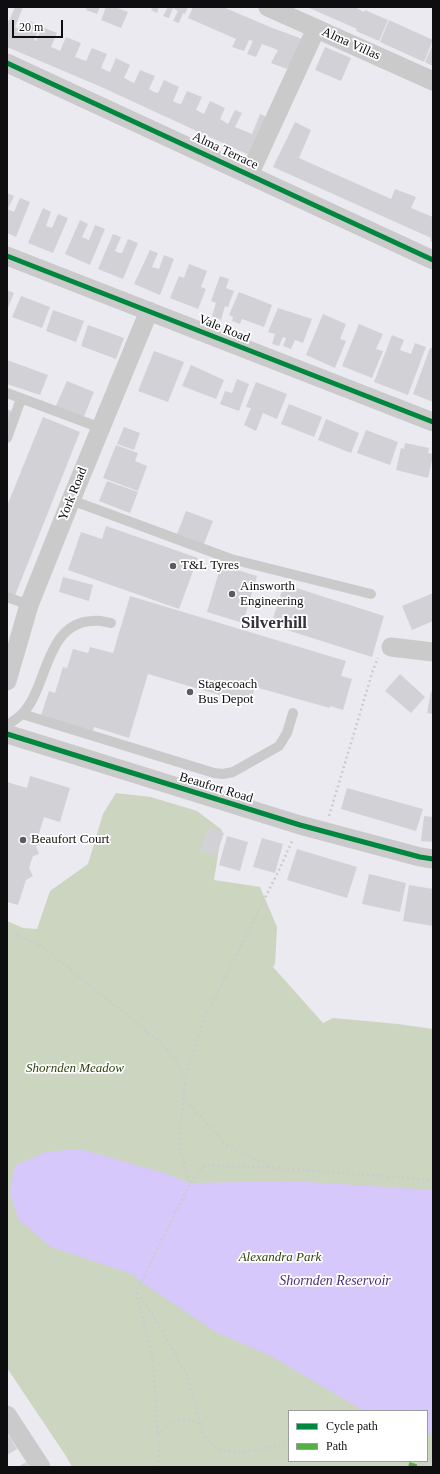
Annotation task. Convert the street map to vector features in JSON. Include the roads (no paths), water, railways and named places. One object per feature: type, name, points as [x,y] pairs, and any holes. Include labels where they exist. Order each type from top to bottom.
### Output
[{"type":"street","name":"Alma Villas","points":[[268,7],[433,81]]},
{"type":"street","name":"Alma Terrace","points":[[249,175],[316,29]]},
{"type":"street","name":"Alma Terrace","points":[[7,63],[433,260]]},
{"type":"street","name":"Vale Road","points":[[7,256],[433,422]]},
{"type":"street","name":"York Road","points":[[7,681],[29,605],[149,311]]},
{"type":"street","points":[[391,647],[433,652]]},
{"type":"street","name":"Beaufort Road","points":[[7,734],[300,825],[426,858]]},
{"type":"street","points":[[7,1415],[41,1467]]},
{"type":"lane","points":[[7,393],[101,428]]},
{"type":"lane","points":[[7,438],[21,399]]},
{"type":"lane","points":[[71,500],[231,560],[371,594]]},
{"type":"lane","points":[[7,597],[29,605]]},
{"type":"lane","points":[[7,725],[22,714],[34,696],[55,645],[65,633],[79,623],[92,621],[111,623]]},
{"type":"lane","points":[[22,714],[214,773],[223,774],[233,772],[279,746],[287,733],[293,712]]},
{"type":"water","name":"Shornden Reservoir","points":[[80,1149],[167,1174],[190,1183],[292,1181],[433,1190],[433,1434],[428,1433],[428,1410],[362,1410],[271,1356],[216,1332],[141,1282],[132,1274],[51,1247],[18,1219],[10,1192],[15,1166],[45,1152]]},
{"type":"place","name":"T&L Tyres","points":[[173,566]]},
{"type":"place","name":"Ainsworth Engineering","points":[[232,594]]},
{"type":"place","name":"Stagecoach Bus Depot","points":[[190,692]]},
{"type":"place","name":"Beaufort Court","points":[[23,840]]},
{"type":"district","name":"Silverhill","points":[[274,624]]},
{"type":"park label","name":"Shornden Meadow","points":[[75,1069]]},
{"type":"park label","name":"Alexandra Park","points":[[280,1258]]}]
